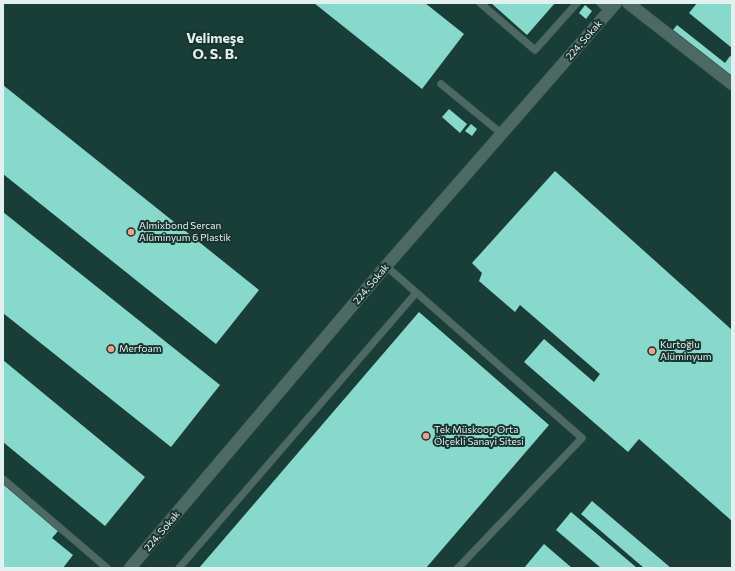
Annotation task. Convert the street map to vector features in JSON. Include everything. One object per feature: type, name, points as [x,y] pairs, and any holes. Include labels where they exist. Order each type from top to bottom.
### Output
[{"type":"street","points":[[628,3],[732,84]]},
{"type":"street","name":"224. Sokak","points":[[130,568],[386,266],[612,7]]},
{"type":"lane","points":[[480,3],[536,50],[577,3]]},
{"type":"lane","points":[[600,3],[612,7]]},
{"type":"lane","points":[[442,84],[502,134]]},
{"type":"lane","points":[[386,266],[582,438],[458,568]]},
{"type":"lane","points":[[179,568],[416,292]]},
{"type":"lane","points":[[3,479],[107,568]]},
{"type":"shaded area","points":[[3,3],[732,3],[732,568],[3,568]]},
{"type":"building","points":[[314,3],[425,3],[464,34],[422,89]]},
{"type":"building","points":[[491,3],[555,3],[527,35]]},
{"type":"building","points":[[697,3],[732,3],[732,48],[689,13]]},
{"type":"building","points":[[585,5],[592,11],[586,19],[579,13]]},
{"type":"building","points":[[677,25],[725,63],[730,56],[732,57],[732,76],[673,30]]},
{"type":"building","name":"Almixbond Sercan Alüminyum 6 Plastik","points":[[3,85],[259,290],[216,344],[3,174]]},
{"type":"building","points":[[449,109],[467,124],[460,133],[442,117]]},
{"type":"building","points":[[471,124],[477,129],[472,136],[465,131]]},
{"type":"building","name":"Kurtoğlu Alüminyum","points":[[555,171],[732,330],[732,521],[639,439],[628,452],[524,362],[544,339],[594,382],[600,374],[520,305],[515,312],[479,281],[482,273],[472,263]]},
{"type":"building","name":"Merfoam","points":[[3,212],[220,385],[171,447],[3,313]]},
{"type":"building","name":"Tek Müskoop Orta Ölçekli Sanayi Sitesi","points":[[419,312],[549,425],[426,568],[199,568]]},
{"type":"building","points":[[3,360],[145,477],[105,526],[3,442]]},
{"type":"building","points":[[3,484],[58,531],[52,538],[73,555],[63,568],[3,568]]},
{"type":"building","points":[[592,501],[671,568],[644,568],[581,514]]},
{"type":"building","points":[[571,512],[637,568],[601,568],[556,530]]},
{"type":"building","points":[[544,544],[572,568],[524,568]]},
{"type":"place","name":"Almixbond Sercan Alüminyum 6 Plastik","points":[[131,232]]},
{"type":"place","name":"Merfoam","points":[[111,349]]},
{"type":"place","name":"Kurtoğlu Alüminyum","points":[[652,351]]},
{"type":"place","name":"Tek Müskoop Orta Ölçekli Sanayi Sitesi","points":[[426,436]]},
{"type":"district","name":"Velimeşe O. S. B.","points":[[215,46]]}]
